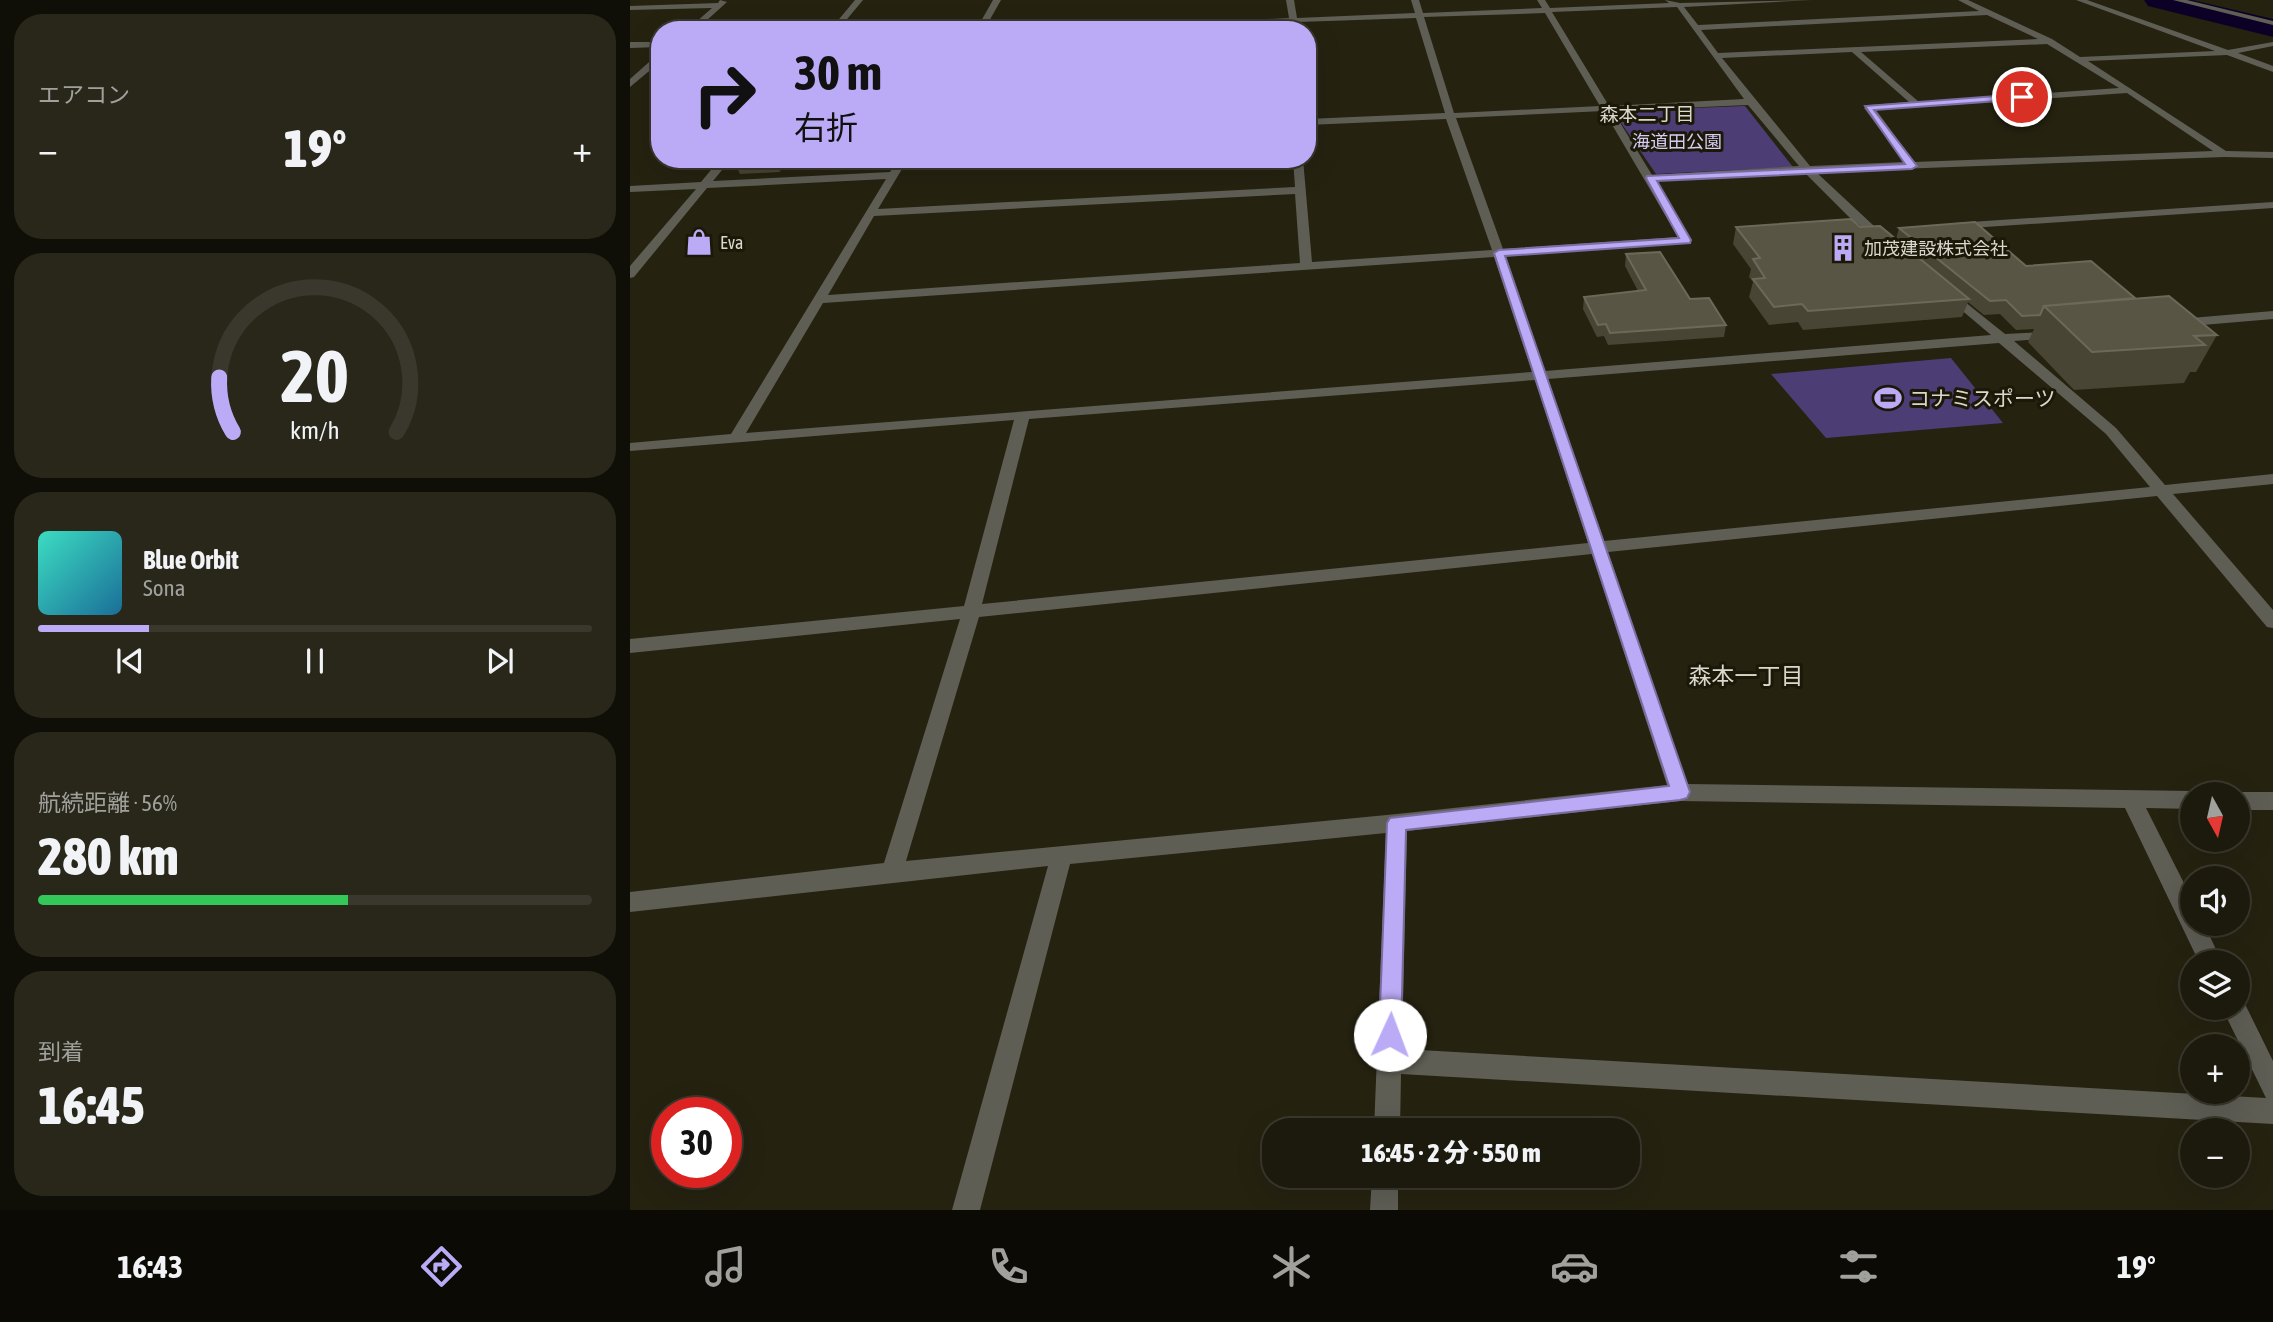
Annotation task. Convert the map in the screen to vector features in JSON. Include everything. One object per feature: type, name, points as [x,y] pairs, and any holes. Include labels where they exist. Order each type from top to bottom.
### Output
[{"type":"street","points":[[842,21],[859,0]]},
{"type":"street","points":[[985,21],[997,0]]},
{"type":"street","points":[[1290,0],[1294,21]]},
{"type":"street","points":[[1415,0],[1450,115],[1680,792]]},
{"type":"street","points":[[821,299],[1686,240],[1651,178],[1541,0]]},
{"type":"street","points":[[1316,23],[1674,3],[1808,0]]},
{"type":"street","points":[[1962,0],[2049,41],[2129,90],[2224,154]]},
{"type":"street","points":[[2080,0],[2273,69]]},
{"type":"street","points":[[2177,0],[2273,23]]},
{"type":"street","points":[[630,8],[723,3]]},
{"type":"street","points":[[702,21],[723,3]]},
{"type":"street","points":[[1674,3],[1781,143],[1831,197],[1879,231],[1893,249]]},
{"type":"street","points":[[1695,28],[1990,13]]},
{"type":"street","points":[[1716,56],[2049,41]]},
{"type":"street","points":[[2080,60],[2227,52],[2273,44]]},
{"type":"street","points":[[630,46],[651,45]]},
{"type":"street","points":[[1854,50],[1916,104]]},
{"type":"street","points":[[630,84],[651,65]]},
{"type":"street","points":[[1912,166],[1868,108],[2129,90]]},
{"type":"street","points":[[1316,122],[1750,102]]},
{"type":"street","points":[[1651,178],[1805,169],[2224,154],[2273,155]]},
{"type":"street","points":[[630,274],[718,168]]},
{"type":"street","points":[[736,438],[898,168]]},
{"type":"street","points":[[1299,168],[1306,264]]},
{"type":"street","points":[[630,189],[894,175]]},
{"type":"street","points":[[872,213],[1301,190]]},
{"type":"street","points":[[1940,227],[2273,205]]},
{"type":"street","points":[[1933,281],[2111,431],[2273,622]]},
{"type":"street","points":[[2165,324],[2273,315]]},
{"type":"street","points":[[630,447],[1023,414],[1539,377],[2071,332]]},
{"type":"street","points":[[892,872],[972,610],[1023,414]]},
{"type":"street","points":[[630,646],[2273,479]]},
{"type":"street","points":[[630,902],[892,872],[1397,823],[1680,792],[2180,800]]},
{"type":"street","points":[[2131,799],[2205,950]]},
{"type":"street","points":[[2250,801],[2273,801]]},
{"type":"street","points":[[1387,1118],[1397,823]]},
{"type":"street","points":[[966,1210],[1061,857]]},
{"type":"street","points":[[2240,1020],[2273,1088]]},
{"type":"street","points":[[1389,1061],[2273,1111]]},
{"type":"street","points":[[1384,1210],[1385,1188]]},
{"type":"green space","name":"海道田公園","points":[[1745,106],[1793,167],[1656,174],[1613,111]]},
{"type":"green space","name":"コナミスポーツ","points":[[1951,358],[2003,423],[1826,438],[1771,374]]},
{"type":"building","points":[[1851,219],[1860,227],[1880,226],[1969,299],[1808,311],[1802,304],[1774,307],[1753,279],[1765,278],[1753,259],[1760,258],[1736,227]]},
{"type":"building","points":[[1975,222],[2026,266],[2091,261],[2135,298],[2044,306],[2040,315],[2022,316],[2006,300],[1990,301],[1899,228]]},
{"type":"building","points":[[1660,252],[1690,299],[1709,298],[1726,325],[1610,333],[1606,324],[1598,325],[1584,297],[1646,290],[1626,254]]},
{"type":"building","points":[[2169,296],[2217,335],[2194,336],[2205,345],[2092,352],[2044,306]]},
{"type":"waterway","points":[[2158,0],[2273,28]]},
{"type":"place","name":"Eva","points":[[699,242]]},
{"type":"place","name":"加茂建設株式会社","points":[[1843,248]]},
{"type":"place","name":"コナミスポーツ","points":[[1888,398]]},
{"type":"district","name":"森本二丁目","points":[[1647,114]]},
{"type":"district","name":"森本一丁目","points":[[1746,676]]},
{"type":"route","points":[[1390,1035],[1397,823],[1680,792],[1499,253],[1686,240],[1651,178],[1912,166],[1868,108],[2022,97]]}]
